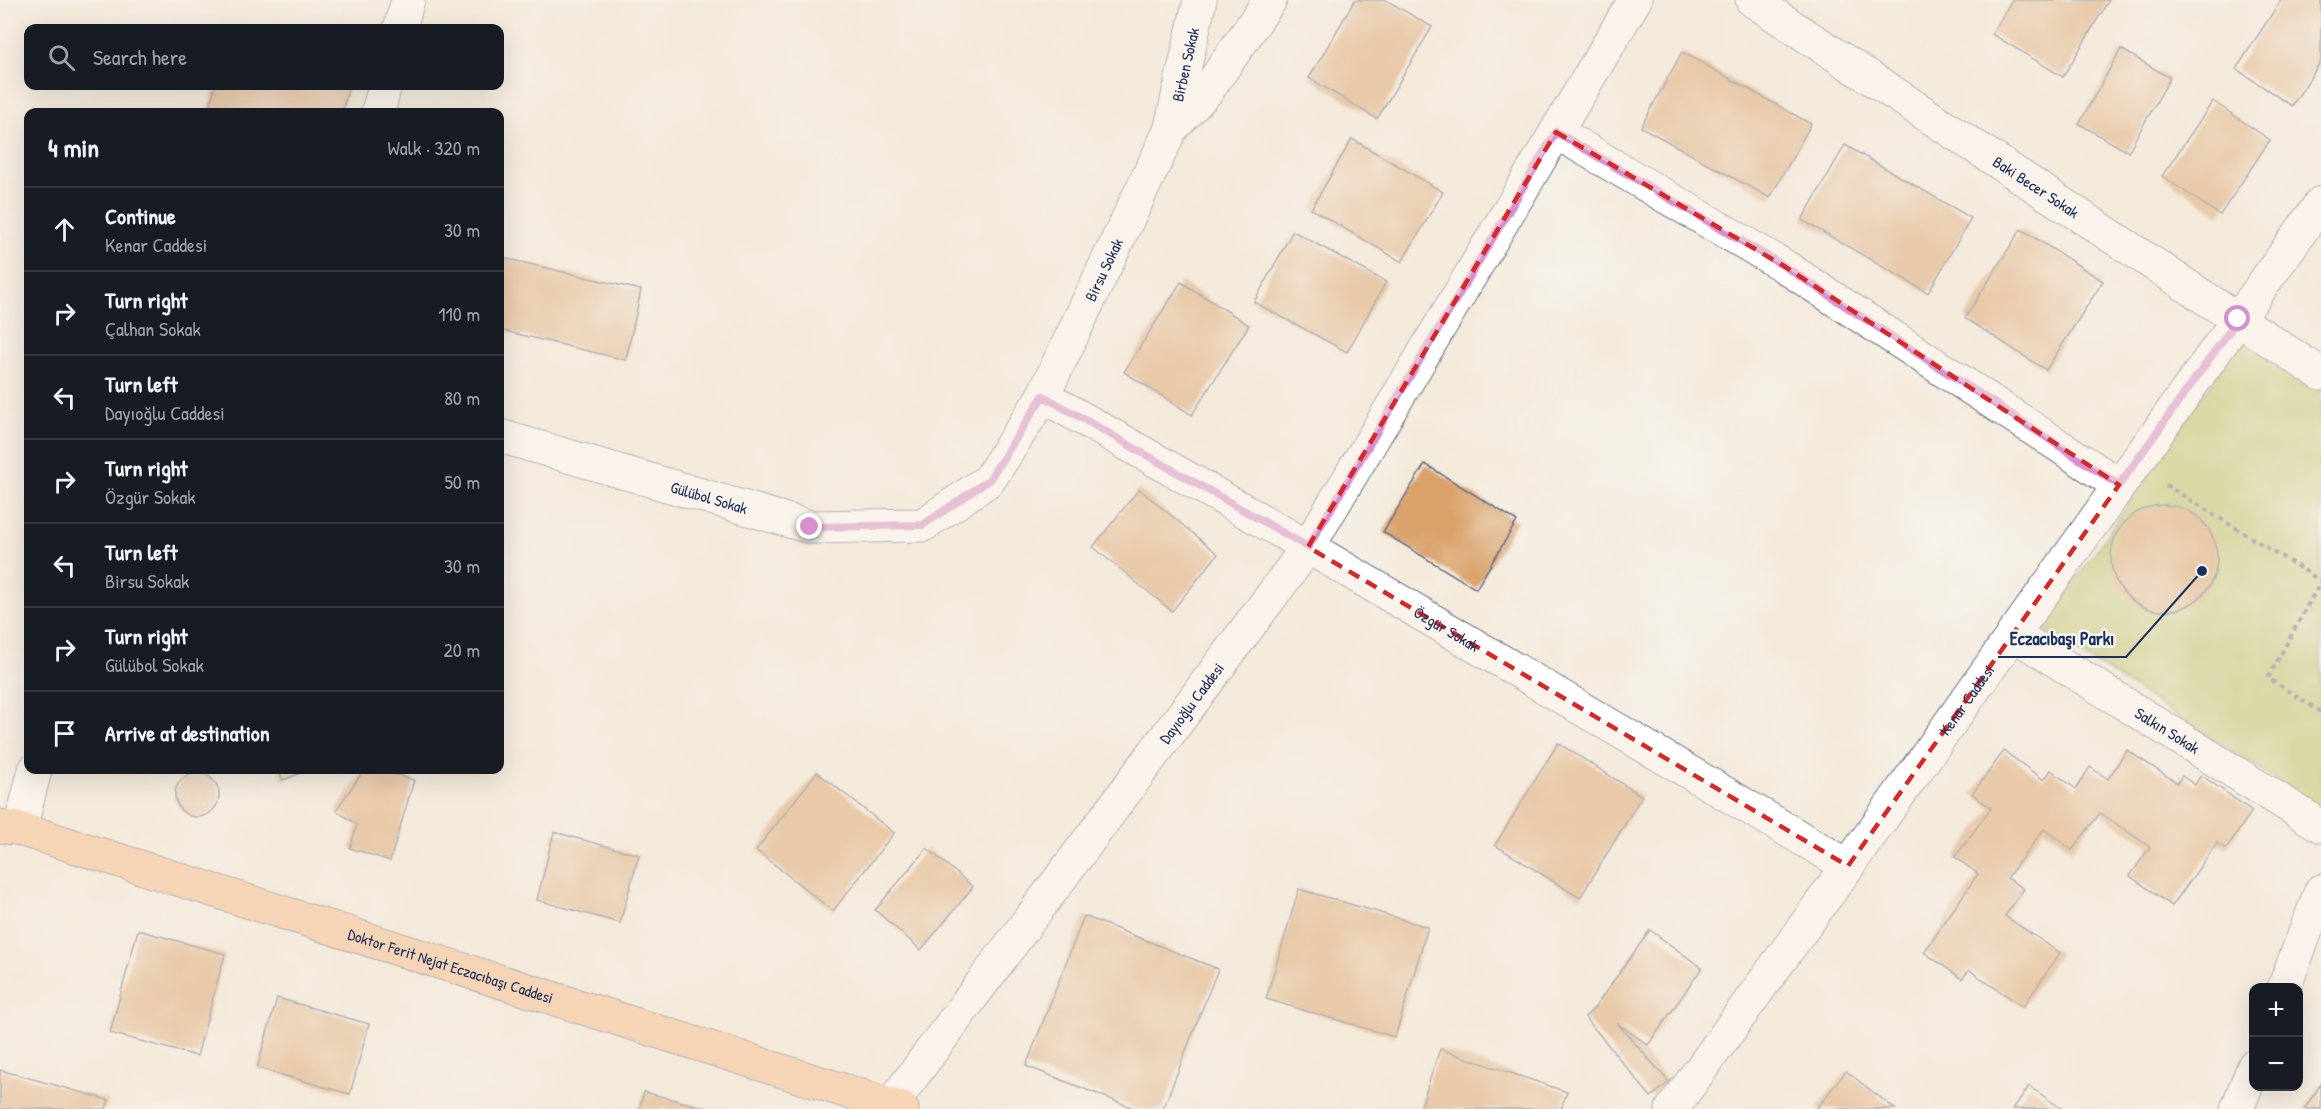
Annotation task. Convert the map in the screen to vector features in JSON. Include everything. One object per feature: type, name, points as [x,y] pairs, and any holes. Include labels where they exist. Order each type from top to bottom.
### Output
[{"type":"main road","name":"Doktor Ferit Nejat Eczacıbaşı Caddesi","points":[[10,828],[894,1108]]},
{"type":"street","points":[[401,24],[408,0]]},
{"type":"street","name":"Birben Sokak","points":[[1171,129],[1200,0]]},
{"type":"street","name":"Birsu Sokak","points":[[923,525],[989,480],[1043,396],[1171,129],[1207,91],[1270,0]]},
{"type":"street","name":"Dayıoğlu Caddesi","points":[[894,1108],[1308,547],[1635,0]]},
{"type":"street","name":"Baki Becer Sokak","points":[[1752,0],[2321,374]]},
{"type":"street","points":[[379,108],[384,90]]},
{"type":"street","points":[[1556,132],[1784,266],[2127,475]]},
{"type":"street","name":"Kenar Caddesi","points":[[1672,1109],[2321,202]]},
{"type":"street","name":"Özgür Sokak","points":[[1043,396],[1308,547],[1848,866]]},
{"type":"street","name":"Gülübol Sokak","points":[[504,436],[810,527],[923,525]]},
{"type":"street","name":"Salkın Sokak","points":[[2013,634],[2321,826]]},
{"type":"street","points":[[10,828],[33,774]]},
{"type":"street","points":[[2286,983],[2321,891]]},
{"type":"street","points":[[2237,1109],[2249,1077]]},
{"type":"path","points":[[2127,475],[2321,581],[2268,678],[2321,712]]},
{"type":"highlighted area","points":[[1556,132],[1784,266],[2119,485],[1848,866],[1308,547]]},
{"type":"green space","points":[[2245,334],[2321,384],[2321,809],[2042,629]]},
{"type":"building","points":[[1355,0],[1386,0],[1432,27],[1377,119],[1309,78]]},
{"type":"building","points":[[2012,0],[2109,0],[2063,77],[1992,34]]},
{"type":"building","points":[[2281,0],[2321,0],[2321,61],[2292,106],[2236,69]]},
{"type":"building","points":[[2121,49],[2170,78],[2128,152],[2079,124]]},
{"type":"building","points":[[1682,52],[1811,124],[1770,198],[1641,127]]},
{"type":"building","points":[[214,90],[348,90],[343,108],[209,108]]},
{"type":"building","points":[[2213,101],[2270,140],[2220,215],[2162,176]]},
{"type":"building","points":[[1352,139],[1443,192],[1402,262],[1311,209]]},
{"type":"building","points":[[1845,145],[1971,218],[1928,293],[1802,220]]},
{"type":"building","points":[[2021,229],[2103,281],[2046,370],[1965,318]]},
{"type":"building","points":[[1293,231],[1386,282],[1347,352],[1254,302]]},
{"type":"building","points":[[504,258],[641,290],[626,360],[504,331]]},
{"type":"building","points":[[1181,282],[1249,325],[1192,415],[1124,372]]},
{"type":"building","points":[[1425,464],[1517,521],[1476,589],[1383,532]]},
{"type":"building","points":[[1139,489],[1218,554],[1172,611],[1093,547]]},
{"type":"building","points":[[2164,505],[2184,509],[2201,521],[2213,538],[2217,558],[2213,578],[2201,595],[2184,607],[2164,611],[2144,607],[2127,595],[2115,578],[2111,558],[2115,538],[2127,521],[2144,509]]},
{"type":"building","points":[[1558,743],[1642,796],[1580,898],[1495,845]]},
{"type":"building","points":[[2127,750],[2177,783],[2182,776],[2195,785],[2201,775],[2252,811],[2226,849],[2217,843],[2172,906],[2130,876],[2150,847],[2100,813],[2072,850],[2044,829],[2007,878],[2024,889],[2005,916],[2060,953],[2023,1007],[1969,970],[1962,979],[1924,952],[1978,874],[1955,857],[1991,808],[1972,794],[2004,751],[2044,780],[2051,770],[2076,789],[2090,767],[2108,779]]},
{"type":"building","points":[[817,772],[894,833],[833,911],[756,850]]},
{"type":"building","points":[[280,774],[299,774],[283,780]]},
{"type":"building","points":[[361,774],[394,774],[414,780],[390,861],[350,848],[357,825],[336,810]]},
{"type":"building","points":[[189,775],[205,775],[217,787],[219,795],[217,803],[205,815],[197,817],[189,815],[177,803],[175,795],[177,787]]},
{"type":"building","points":[[554,832],[639,855],[620,923],[537,900]]},
{"type":"building","points":[[927,848],[973,887],[921,950],[875,910]]},
{"type":"building","points":[[1299,889],[1428,927],[1395,1037],[1266,999]]},
{"type":"building","points":[[1084,916],[1218,969],[1163,1109],[1136,1109],[1026,1066]]},
{"type":"building","points":[[138,930],[225,954],[197,1056],[110,1033]]},
{"type":"building","points":[[1650,930],[1702,968],[1648,1045],[1617,1023],[1669,1082],[1651,1097],[1585,1017],[1595,1007]]},
{"type":"building","points":[[277,998],[369,1024],[350,1094],[257,1068]]},
{"type":"building","points":[[1440,1049],[1567,1092],[1561,1109],[1420,1109]]},
{"type":"building","points":[[0,1070],[109,1100],[106,1109],[0,1109]]},
{"type":"building","points":[[1846,1071],[1895,1109],[1816,1109]]},
{"type":"building","points":[[2321,1084],[2321,1109],[2304,1109]]},
{"type":"building","points":[[2029,1086],[2062,1109],[2013,1109]]},
{"type":"building","points":[[644,1092],[706,1108],[706,1109],[639,1109]]},
{"type":"place","name":"Eczacıbaşı Parkı","points":[[2202,571]]},
{"type":"route","points":[[810,527],[923,525],[989,480],[1043,396],[1308,547],[1556,132],[1784,266],[2119,485],[2238,319]]}]
